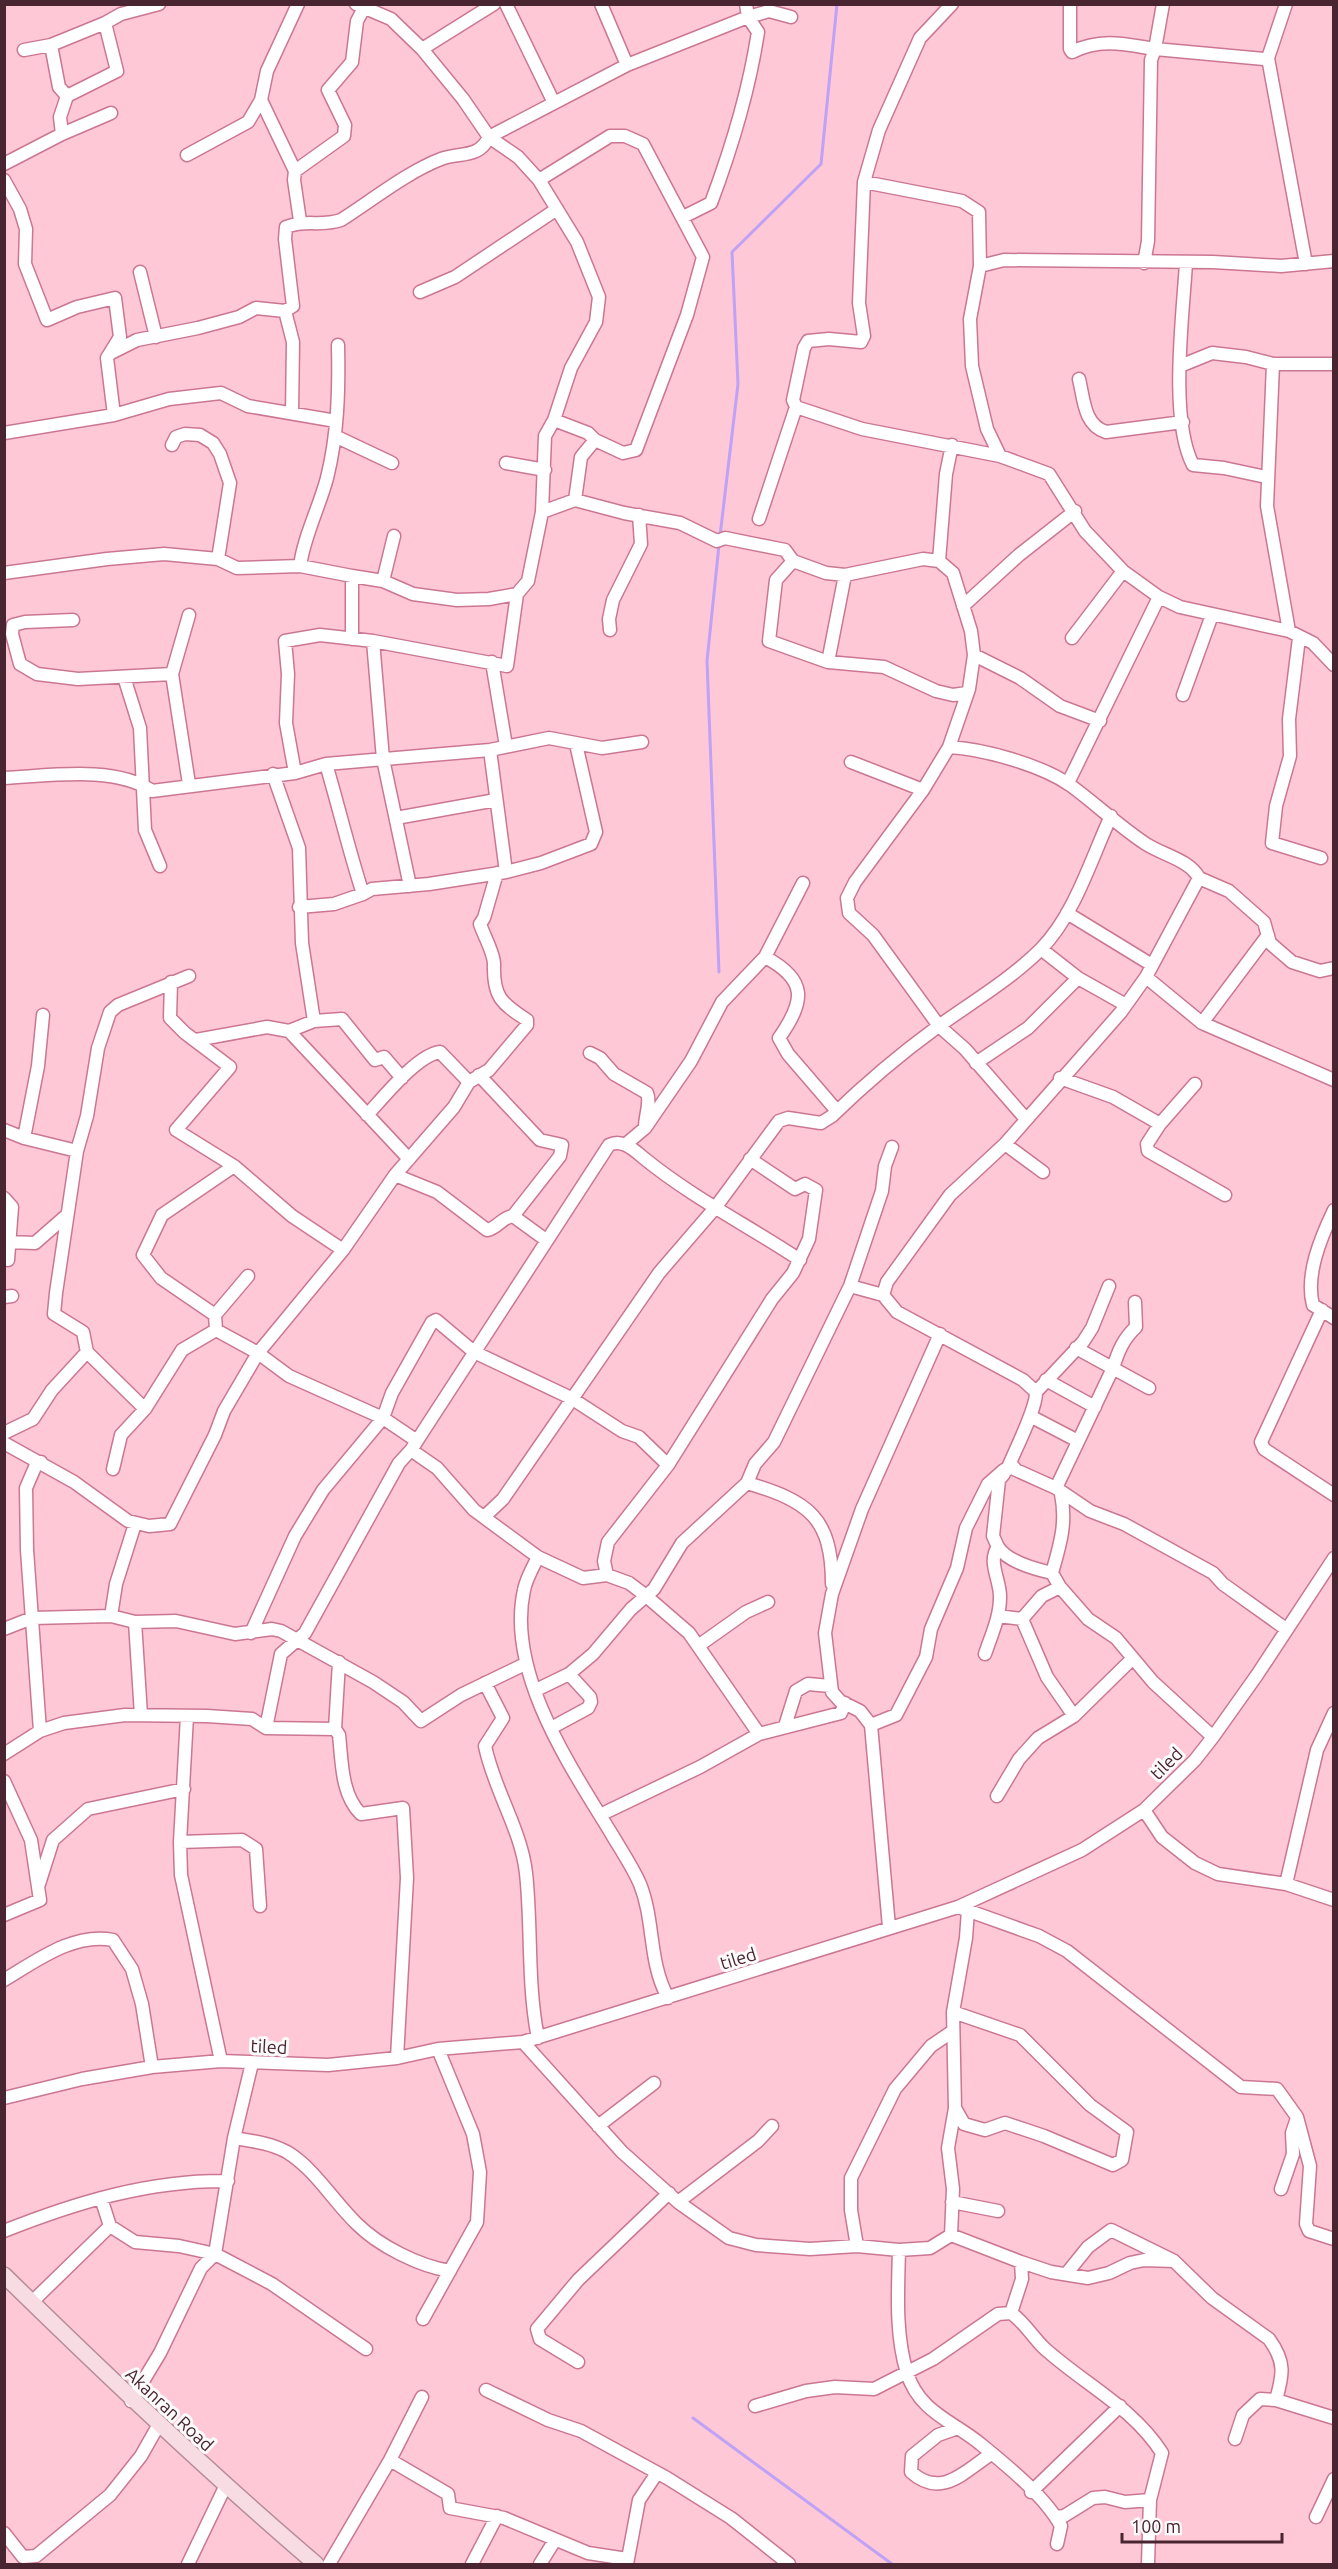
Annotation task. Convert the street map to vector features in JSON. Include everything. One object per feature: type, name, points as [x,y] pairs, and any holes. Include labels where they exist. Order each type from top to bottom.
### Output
[{"type":"main road","name":"Akanran Road","points":[[4,2275],[131,2401],[225,2487],[316,2565]]},
{"type":"street","points":[[24,50],[51,45],[121,14],[159,4]]},
{"type":"street","points":[[187,155],[248,122],[261,100],[267,71],[298,4]]},
{"type":"street","points":[[422,49],[494,4]]},
{"type":"street","points":[[506,4],[554,103]]},
{"type":"street","points":[[601,4],[627,65]]},
{"type":"street","points":[[759,519],[796,407],[793,400],[804,348],[808,341],[828,339],[861,342],[864,336],[859,303],[864,182],[879,130],[920,38],[952,4]]},
{"type":"street","points":[[1070,4],[1070,49],[1072,52],[1090,44],[1120,43],[1155,49],[1268,58]]},
{"type":"street","points":[[1144,263],[1148,241],[1150,60],[1155,49],[1163,4]]},
{"type":"street","points":[[1286,4],[1268,58],[1306,264]]},
{"type":"street","points":[[295,171],[344,136],[345,125],[328,90],[352,62],[360,6],[391,19],[422,49],[463,99],[489,137],[518,157],[539,180],[577,242],[599,297],[596,322],[571,368],[554,420],[545,436],[542,512],[528,581],[518,594],[507,666],[373,641],[320,635],[285,641],[288,674],[286,723],[295,773]]},
{"type":"street","points":[[683,217],[711,203],[729,155],[752,75],[758,32],[747,11]]},
{"type":"street","points":[[106,358],[114,350],[137,340],[239,317],[256,308],[285,311],[293,306],[285,239],[286,227],[300,221],[329,224],[341,220],[442,159],[467,156],[485,144],[489,137],[627,65],[747,11],[769,11],[791,17]]},
{"type":"street","points":[[62,134],[60,117],[68,96],[117,71],[105,23]]},
{"type":"street","points":[[51,45],[59,87],[68,96]]},
{"type":"street","points":[[261,100],[295,171],[294,180],[300,221]]},
{"type":"street","points":[[4,164],[62,134],[111,113]]},
{"type":"street","points":[[539,180],[610,136],[625,136],[643,144],[703,258],[687,315],[636,450],[623,453],[595,440],[588,433],[554,420]]},
{"type":"street","points":[[4,180],[23,219],[26,229],[25,264],[47,320],[77,307],[116,298],[120,337],[106,358],[114,415]]},
{"type":"street","points":[[864,182],[962,201],[979,212],[980,266],[970,319],[972,366],[987,429],[1000,456]]},
{"type":"street","points":[[420,292],[455,277],[557,209]]},
{"type":"street","points":[[980,266],[1004,260],[1281,266],[1334,261]]},
{"type":"street","points":[[1186,263],[1180,366],[1185,451],[1192,465],[1224,468],[1266,477]]},
{"type":"street","points":[[140,272],[156,336]]},
{"type":"street","points":[[285,311],[293,342],[292,412]]},
{"type":"street","points":[[300,566],[303,546],[314,521],[337,437],[338,345]]},
{"type":"street","points":[[1180,366],[1212,353],[1246,357],[1273,364],[1334,364]]},
{"type":"street","points":[[1273,364],[1266,477],[1267,506],[1294,634],[1289,719],[1290,756],[1276,807],[1272,843],[1321,858]]},
{"type":"street","points":[[1079,379],[1090,423],[1096,429],[1106,432],[1183,422]]},
{"type":"street","points":[[4,434],[114,415],[169,399],[221,393],[248,406],[336,421]]},
{"type":"street","points":[[796,407],[862,429],[1000,456],[1048,474],[1075,511],[1085,531],[1123,571],[1159,597],[1180,607],[1294,634],[1313,644],[1334,665]]},
{"type":"street","points":[[172,445],[176,437],[185,434],[200,435],[213,443],[220,454],[230,483],[218,559]]},
{"type":"street","points":[[337,437],[392,463]]},
{"type":"street","points":[[575,500],[581,457],[595,440]]},
{"type":"street","points":[[939,561],[946,474],[952,446]]},
{"type":"street","points":[[506,463],[545,470]]},
{"type":"street","points":[[542,512],[575,500],[680,523],[717,541],[725,538],[785,550],[793,561],[826,573],[845,575],[922,559],[939,561],[953,573],[971,631],[974,655],[967,693],[949,747],[923,790],[855,882],[847,898],[846,906],[849,914],[873,935],[939,1026],[1025,1118]]},
{"type":"street","points":[[963,606],[1018,555],[1075,511]]},
{"type":"street","points":[[610,630],[609,618],[613,600],[641,544],[639,515]]},
{"type":"street","points":[[384,581],[394,536]]},
{"type":"street","points":[[4,573],[107,558],[164,554],[218,559],[237,568],[300,566],[384,581],[413,594],[457,600],[489,599],[518,594]]},
{"type":"street","points":[[793,561],[776,579],[769,641],[828,662],[884,667],[936,691],[953,695],[967,693]]},
{"type":"street","points":[[1072,638],[1123,571]]},
{"type":"street","points":[[828,662],[845,575]]},
{"type":"street","points":[[352,576],[352,639]]},
{"type":"street","points":[[1068,783],[1159,597]]},
{"type":"street","points":[[189,615],[172,674],[189,784]]},
{"type":"street","points":[[1183,695],[1212,615]]},
{"type":"street","points":[[73,620],[25,622],[13,625],[12,634],[20,664],[37,674],[78,679],[108,675],[124,677],[172,674]]},
{"type":"street","points":[[373,641],[383,759],[410,886]]},
{"type":"street","points":[[974,655],[1020,678],[1060,706],[1100,721]]},
{"type":"street","points":[[492,662],[506,746]]},
{"type":"street","points":[[124,677],[140,728],[145,830],[160,866]]},
{"type":"street","points":[[4,778],[89,774],[141,783],[152,791],[189,784],[295,773],[326,764],[490,750],[549,738],[602,748],[642,741]]},
{"type":"street","points":[[299,907],[334,904],[372,889],[501,873],[541,863],[591,844],[596,832],[576,744]]},
{"type":"street","points":[[949,747],[968,748],[1030,766],[1068,783],[1146,844],[1194,870],[1199,878],[1229,891],[1264,922],[1270,943],[1292,962],[1320,971],[1334,968]]},
{"type":"street","points":[[4,1443],[41,1462],[135,1524],[161,1527],[170,1524],[197,1473],[224,1410],[258,1353],[344,1250],[395,1175],[454,1107],[474,1078],[495,1063],[527,1023],[509,1011],[502,1002],[492,971],[494,963],[480,924],[501,873],[490,750]]},
{"type":"street","points":[[851,762],[923,790]]},
{"type":"street","points":[[326,764],[341,814],[352,866],[363,894]]},
{"type":"street","points":[[273,774],[299,848],[299,907],[307,984],[314,1021]]},
{"type":"street","points":[[396,818],[496,800]]},
{"type":"street","points":[[484,1517],[503,1499],[659,1273],[715,1208],[779,1121],[788,1118],[821,1123],[891,1062],[939,1026],[988,994],[1041,949],[1067,913],[1111,816]]},
{"type":"street","points":[[883,1295],[887,1282],[950,1195],[1005,1144],[1025,1118],[1125,1005],[1146,977],[1199,878]]},
{"type":"street","points":[[626,1144],[645,1128],[691,1060],[722,1002],[765,957],[803,883]]},
{"type":"street","points":[[1067,913],[1152,965]]},
{"type":"street","points":[[1202,1023],[1268,935]]},
{"type":"street","points":[[1041,949],[1078,978],[1125,1005]]},
{"type":"street","points":[[765,957],[789,971],[799,998],[794,1017],[779,1038],[788,1054],[837,1111]]},
{"type":"street","points":[[145,1409],[87,1353],[83,1332],[54,1314],[77,1151],[87,1116],[98,1048],[110,1012],[118,1005],[189,976]]},
{"type":"street","points":[[1146,977],[1202,1023],[1334,1080]]},
{"type":"street","points":[[976,1063],[1028,1028],[1078,978]]},
{"type":"street","points":[[171,982],[170,1018],[185,1033],[230,1067],[176,1130],[234,1166],[292,1216],[344,1250]]},
{"type":"street","points":[[24,1138],[38,1066],[43,1015]]},
{"type":"street","points":[[196,1040],[267,1027],[289,1031],[314,1021],[342,1019],[349,1024],[375,1060],[384,1057],[402,1078]]},
{"type":"street","points":[[289,1031],[409,1159]]},
{"type":"street","points":[[367,1115],[402,1078],[433,1053],[440,1052],[474,1078],[540,1140],[562,1145],[560,1156],[513,1216]]},
{"type":"street","points":[[590,1053],[600,1058],[614,1074],[647,1093],[650,1100],[645,1115],[645,1128]]},
{"type":"street","points":[[1060,1078],[1113,1097],[1160,1124]]},
{"type":"street","points":[[1195,1084],[1160,1124],[1147,1144],[1148,1151],[1225,1195]]},
{"type":"street","points":[[4,1130],[24,1138],[77,1151]]},
{"type":"street","points":[[266,1728],[281,1654],[301,1636],[399,1463],[414,1445],[609,1144],[626,1144],[657,1169],[715,1208],[800,1260]]},
{"type":"street","points":[[1005,1144],[1043,1172]]},
{"type":"street","points":[[509,1672],[534,1685],[569,1674],[593,1654],[645,1595],[654,1589],[665,1575],[682,1543],[747,1483],[755,1464],[774,1442],[850,1286],[882,1191],[885,1166],[892,1146]]},
{"type":"street","points":[[605,1569],[609,1542],[668,1465],[729,1364],[772,1299],[793,1274],[809,1239],[816,1190],[805,1184],[795,1189],[750,1159]]},
{"type":"street","points":[[215,1315],[161,1278],[143,1255],[162,1215],[176,1203],[204,1188],[234,1166]]},
{"type":"street","points":[[395,1175],[437,1192],[488,1230],[493,1229],[505,1217],[513,1216],[546,1240]]},
{"type":"street","points":[[4,1198],[12,1207],[8,1260]]},
{"type":"street","points":[[1334,1210],[1312,1272],[1311,1296],[1313,1305],[1334,1318]]},
{"type":"street","points":[[8,1242],[35,1243],[68,1215]]},
{"type":"street","points":[[216,1330],[215,1315],[248,1276]]},
{"type":"street","points":[[850,1286],[883,1295],[897,1312],[1023,1380],[1036,1392]]},
{"type":"street","points":[[1052,1573],[1036,1570],[1004,1556],[998,1547],[993,1536],[999,1480],[1008,1466],[1036,1403],[1036,1392],[1092,1328],[1109,1286]]},
{"type":"street","points":[[1135,1302],[1136,1327],[1125,1338],[1058,1491],[1065,1512],[1064,1527],[1052,1573],[1060,1587],[1088,1619],[1116,1638],[1132,1659],[1213,1737]]},
{"type":"street","points":[[1322,1310],[1261,1442],[1264,1449],[1334,1495]]},
{"type":"street","points":[[251,1633],[300,1527],[323,1490],[384,1418],[392,1393],[432,1322],[436,1320],[474,1352],[571,1398],[622,1431],[639,1437],[668,1465]]},
{"type":"street","points":[[216,1330],[258,1353],[289,1376],[384,1418],[437,1468],[474,1510],[538,1557],[583,1578],[605,1569]]},
{"type":"street","points":[[113,1469],[121,1435],[145,1409],[182,1350],[216,1330]]},
{"type":"street","points":[[889,1927],[871,1725],[860,1711],[845,1703],[832,1692],[825,1633],[832,1594],[862,1509],[940,1334]]},
{"type":"street","points":[[1076,1348],[1149,1388]]},
{"type":"street","points":[[4,1433],[33,1419],[52,1390],[87,1353]]},
{"type":"street","points":[[1046,1380],[1095,1407]]},
{"type":"street","points":[[1030,1416],[1078,1441]]},
{"type":"street","points":[[40,1731],[26,1488],[41,1462]]},
{"type":"street","points":[[1008,1466],[1058,1491],[1098,1515],[1124,1524],[1214,1572],[1223,1584],[1286,1629]]},
{"type":"street","points":[[871,1725],[896,1715],[926,1657],[931,1629],[957,1568],[966,1528],[988,1484],[1008,1466]]},
{"type":"street","points":[[747,1483],[790,1499],[813,1515],[826,1536],[832,1553],[832,1594]]},
{"type":"street","points":[[111,1616],[116,1584],[135,1524]]},
{"type":"street","points":[[985,1654],[998,1616],[1000,1597],[993,1562],[994,1552],[998,1547]]},
{"type":"street","points":[[538,1557],[524,1589],[521,1646],[525,1664],[551,1728],[640,1886],[649,1920],[655,1968],[668,1998]]},
{"type":"street","name":"tiled","points":[[4,2098],[82,2079],[152,2067],[221,2061],[328,2066],[397,2058],[438,2049],[523,2042],[889,1927],[963,1909],[1082,1850],[1144,1810],[1195,1760],[1213,1737],[1334,1558]]},
{"type":"street","points":[[605,1569],[645,1595],[689,1633],[759,1734]]},
{"type":"street","points":[[1022,1619],[1042,1596],[1060,1587]]},
{"type":"street","points":[[698,1646],[746,1612],[768,1602]]},
{"type":"street","points":[[4,1629],[32,1618],[111,1616],[135,1622],[176,1621],[236,1634],[272,1629],[301,1636],[312,1647],[403,1702],[421,1721],[461,1695],[525,1664]]},
{"type":"street","points":[[998,1616],[1022,1619]]},
{"type":"street","points":[[1022,1619],[1047,1677],[1074,1716]]},
{"type":"street","points":[[135,1622],[141,1715]]},
{"type":"street","points":[[997,1796],[1028,1747],[1038,1738],[1074,1716],[1132,1659]]},
{"type":"street","points":[[339,1662],[335,1729],[339,1734],[348,1794],[353,1806],[362,1814],[403,1808],[407,1878],[397,2058]]},
{"type":"street","points":[[551,1728],[588,1708],[591,1702],[590,1697],[569,1674]]},
{"type":"street","points":[[485,1683],[503,1718],[485,1746],[526,1871],[532,2007],[538,2038]]},
{"type":"street","points":[[785,1726],[796,1690],[808,1684],[831,1686]]},
{"type":"street","points":[[600,1815],[700,1767],[759,1734],[841,1713],[845,1703]]},
{"type":"street","points":[[4,1754],[40,1731],[64,1723],[141,1715],[252,1719],[270,1710]]},
{"type":"street","points":[[1286,1884],[1317,1750],[1334,1713]]},
{"type":"street","points":[[187,1716],[180,1842],[181,1875],[221,2061]]},
{"type":"street","points":[[252,1719],[266,1728],[335,1729]]},
{"type":"street","points":[[4,1781],[30,1840],[40,1900],[4,1915]]},
{"type":"street","points":[[39,1884],[53,1840],[88,1809],[184,1789]]},
{"type":"street","points":[[1144,1810],[1162,1836],[1195,1863],[1218,1874],[1286,1884],[1334,1900]]},
{"type":"street","points":[[180,1842],[242,1840],[250,1843],[256,1849],[260,1906]]},
{"type":"street","points":[[951,2235],[953,2189],[948,2148],[955,2108],[953,2012],[966,1938],[963,1909],[1039,1936],[1067,1951],[1241,2087],[1277,2089],[1297,2117],[1310,2166],[1306,2224],[1310,2231],[1334,2239]]},
{"type":"street","points":[[4,1980],[54,1950],[88,1941],[104,1939],[113,1941],[132,1969],[142,2004],[152,2067]]},
{"type":"street","points":[[953,2012],[1020,2035],[1090,2105],[1127,2132],[1122,2160],[1113,2165],[1044,2136],[1005,2124],[985,2130],[964,2124],[955,2108]]},
{"type":"street","points":[[857,2246],[851,2210],[851,2178],[895,2089],[931,2046],[953,2031]]},
{"type":"street","points":[[523,2042],[598,2126],[674,2198],[729,2238],[756,2245],[810,2249],[857,2246],[898,2250],[930,2248],[951,2235]]},
{"type":"street","points":[[423,2319],[477,2222],[480,2172],[473,2134],[438,2049]]},
{"type":"street","points":[[131,2401],[160,2353],[201,2268],[215,2254],[234,2138],[252,2063]]},
{"type":"street","points":[[598,2126],[654,2083]]},
{"type":"street","points":[[1281,2189],[1293,2154],[1292,2133],[1297,2117]]},
{"type":"street","points":[[578,2362],[540,2339],[537,2329],[578,2280],[674,2198],[758,2141],[772,2126]]},
{"type":"street","points":[[234,2138],[264,2143],[284,2150],[309,2171],[358,2225],[396,2251],[450,2271]]},
{"type":"street","points":[[4,2231],[51,2212],[161,2184],[228,2181]]},
{"type":"street","points":[[101,2198],[110,2226],[135,2242],[178,2246],[215,2254],[272,2284],[366,2349]]},
{"type":"street","points":[[952,2202],[998,2211]]},
{"type":"street","points":[[32,2302],[110,2226]]},
{"type":"street","points":[[1067,2273],[1088,2247],[1111,2230],[1174,2261],[1212,2298],[1247,2321],[1276,2348],[1284,2372],[1276,2400]]},
{"type":"street","points":[[951,2235],[1051,2272],[1088,2278],[1109,2273],[1130,2262],[1174,2261]]},
{"type":"street","points":[[898,2250],[897,2313],[908,2374],[932,2413],[958,2428],[1002,2461],[1056,2517],[1061,2526],[1057,2544]]},
{"type":"street","points":[[1011,2313],[1022,2279],[1021,2262]]},
{"type":"street","points":[[755,2406],[806,2391],[835,2387],[874,2389],[908,2374],[998,2314],[1011,2313]]},
{"type":"street","points":[[1011,2313],[1043,2347],[1120,2406],[1150,2434],[1162,2453],[1150,2500],[1148,2565]]},
{"type":"street","points":[[486,2390],[548,2420],[581,2431],[657,2473],[731,2518],[789,2565]]},
{"type":"street","points":[[329,2565],[390,2460],[422,2397]]},
{"type":"street","points":[[1235,2439],[1243,2415],[1260,2399],[1276,2400],[1334,2418]]},
{"type":"street","points":[[1032,2492],[1120,2406]]},
{"type":"street","points":[[4,2533],[23,2557],[36,2556],[110,2495],[141,2456],[158,2426]]},
{"type":"street","points":[[958,2428],[938,2435],[912,2456],[911,2472],[920,2480],[943,2485],[991,2454]]},
{"type":"street","points":[[390,2460],[448,2494],[450,2508],[497,2516],[588,2553],[627,2562],[639,2500],[657,2473]]},
{"type":"street","points":[[1316,2517],[1334,2479]]},
{"type":"street","points":[[188,2565],[225,2487]]},
{"type":"street","points":[[1056,2517],[1064,2516],[1093,2498],[1106,2497],[1125,2502],[1150,2500]]},
{"type":"street","points":[[472,2565],[497,2516]]},
{"type":"street","points":[[540,2565],[555,2540]]},
{"type":"waterway","points":[[720,536],[738,384],[732,252],[821,164],[837,4]]},
{"type":"waterway","points":[[719,545],[707,661],[719,972]]},
{"type":"waterway","points":[[693,2418],[892,2564]]}]
